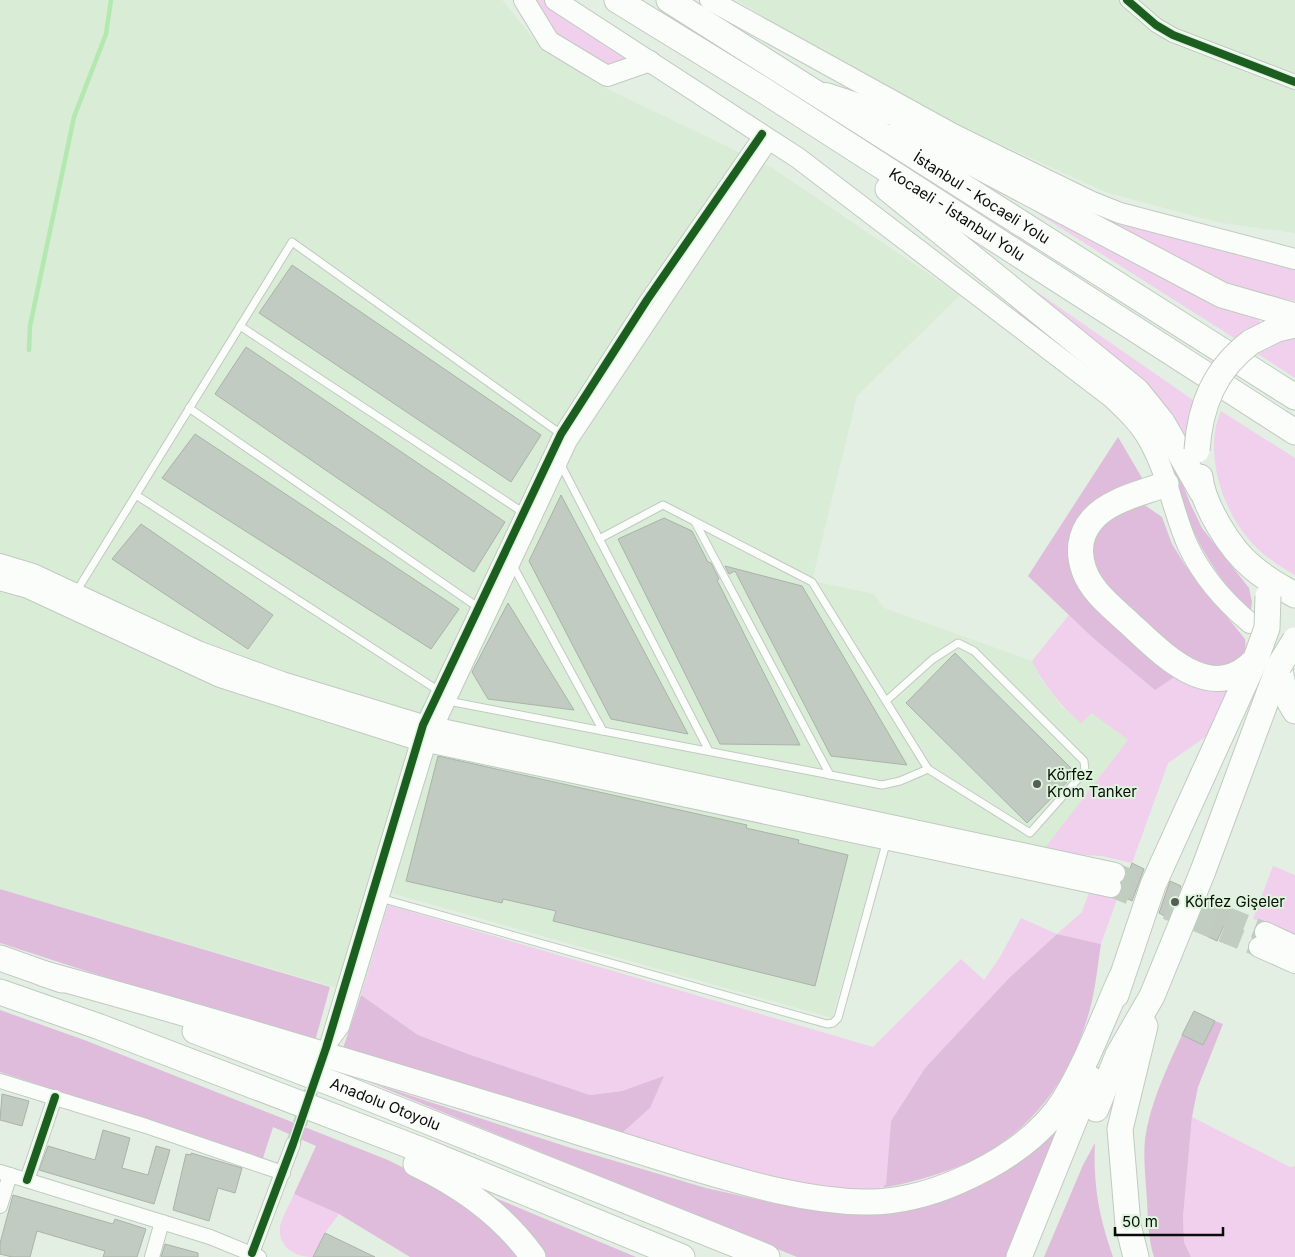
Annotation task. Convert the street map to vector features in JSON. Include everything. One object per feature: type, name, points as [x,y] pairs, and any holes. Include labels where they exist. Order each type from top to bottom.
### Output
[{"type":"highway","name":"Kocaeli - İstanbul Yolu","points":[[617,0],[760,88],[1295,432]]},
{"type":"highway","name":"İstanbul - Kocaeli Yolu","points":[[669,0],[1295,397]]},
{"type":"highway","points":[[808,87],[978,166],[1200,285],[1252,305],[1295,316]]},
{"type":"highway","points":[[760,88],[952,240],[1137,391],[1162,422],[1222,529],[1251,567],[1268,596],[1268,662],[1203,871],[1152,996],[1118,1055],[1035,1257]]},
{"type":"highway","points":[[1202,492],[1196,450],[1202,414],[1214,382],[1226,364],[1251,342],[1277,329],[1295,325]]},
{"type":"highway","points":[[1166,484],[1116,504],[1091,520],[1080,545],[1080,558],[1090,583],[1164,655],[1199,676],[1226,679],[1235,676],[1268,662],[1295,640]]},
{"type":"highway","points":[[1251,567],[1295,595]]},
{"type":"highway","points":[[1268,662],[1295,711]]},
{"type":"highway","points":[[1019,1257],[1098,1064],[1121,978],[1153,885],[1268,662]]},
{"type":"highway","name":"Anadolu Otoyolu","points":[[0,958],[344,1088],[766,1257]]},
{"type":"highway","points":[[45,974],[211,1020],[716,1174],[780,1191],[865,1202],[901,1198],[956,1182],[981,1171],[1033,1136],[1063,1102],[1121,978]]},
{"type":"highway","name":"Anadolu Otoyolu","points":[[0,992],[100,1027],[429,1153],[682,1257]]},
{"type":"highway","points":[[1136,1257],[1128,1225],[1120,1129],[1152,996]]},
{"type":"highway","points":[[232,1079],[442,1176],[484,1205],[518,1235],[533,1257]]},
{"type":"main road","points":[[524,0],[549,41],[606,76],[650,61]]},
{"type":"main road","points":[[555,0],[798,158],[1111,397],[1129,414],[1150,442],[1180,528],[1198,564],[1234,610],[1250,619],[1206,558],[1191,530],[1159,441],[1145,416],[1130,401],[793,137],[778,131],[767,137]]},
{"type":"main road","points":[[690,0],[761,57]]},
{"type":"main road","points":[[710,0],[953,134],[1090,201],[1120,212],[1295,259]]},
{"type":"main road","points":[[808,87],[953,134]]},
{"type":"main road","points":[[0,564],[33,574],[200,652],[426,734],[1113,880],[887,840],[426,734],[220,677],[28,588],[0,580]]},
{"type":"main road","points":[[1295,946],[1262,939],[1295,963]]},
{"type":"street","points":[[1128,0],[1156,25],[1174,35],[1295,82]]},
{"type":"street","points":[[377,897],[326,1048],[342,1027],[377,897],[426,734],[479,608],[561,434],[647,300],[767,137]]},
{"type":"street","points":[[443,696],[512,564],[570,441],[767,137]]},
{"type":"street","points":[[0,1081],[283,1172]]},
{"type":"street","points":[[27,1180],[55,1098]]},
{"type":"street","points":[[0,1206],[5,1173],[162,1222],[255,1255],[294,1144]]},
{"type":"street","points":[[152,1257],[162,1222]]},
{"type":"lane","points":[[75,594],[292,242],[561,434]]},
{"type":"lane","points":[[240,326],[524,513]]},
{"type":"lane","points":[[189,408],[479,608]]},
{"type":"lane","points":[[560,462],[709,751]]},
{"type":"lane","points":[[136,495],[443,696],[603,731],[882,785],[900,781],[928,769]]},
{"type":"lane","points":[[599,539],[662,505],[812,582],[928,769],[1030,833],[1085,771],[1084,761],[974,651],[958,643],[933,658],[886,701]]},
{"type":"lane","points":[[695,522],[830,775]]},
{"type":"lane","points":[[512,564],[603,731]]},
{"type":"lane","points":[[377,897],[827,1024],[838,1018],[887,840]]},
{"type":"shaded area","points":[[0,0],[502,0],[538,44],[597,84],[772,168],[960,295],[857,396],[812,581],[874,594],[884,608],[1032,661],[1042,681],[1061,706],[1081,723],[1092,713],[1128,740],[1042,852],[889,820],[832,1018],[391,893],[361,995],[0,889]]},
{"type":"shaded area","points":[[524,0],[555,0],[650,61],[607,76],[557,47]]},
{"type":"shaded area","points":[[737,0],[1295,0],[1295,233],[1221,223],[1108,193],[956,124],[803,43]]},
{"type":"shaded area","points":[[953,134],[1252,258],[1295,269],[1295,301],[1236,288],[1206,277]]},
{"type":"shaded area","points":[[987,181],[1257,318],[1261,323],[1234,338]]},
{"type":"shaded area","points":[[974,248],[1193,400],[1187,423],[1185,449]]},
{"type":"shaded area","points":[[1295,336],[1295,378],[1258,354],[1273,345]]},
{"type":"shaded area","points":[[1221,411],[1295,458],[1295,575],[1272,561],[1252,543],[1241,530],[1224,498],[1218,480],[1214,444],[1216,427]]},
{"type":"shaded area","points":[[1118,437],[1145,483],[1073,553],[1180,673],[1155,690],[1092,637],[1028,576]]},
{"type":"shaded area","points":[[1171,454],[1202,528],[1249,588],[1252,602],[1250,615],[1220,577],[1198,541],[1182,502]]},
{"type":"shaded area","points":[[1135,503],[1146,506],[1162,517],[1172,544],[1185,565],[1245,639],[1244,655],[1233,668],[1195,667],[1094,575],[1092,545],[1095,528],[1108,518]]},
{"type":"shaded area","points":[[1069,615],[1092,637],[1180,673],[1234,685],[1208,735],[1168,763],[1132,863],[1102,856],[1042,852],[1128,740],[1092,713],[1081,723],[1054,695],[1032,661]]},
{"type":"shaded area","points":[[1273,866],[1295,875],[1295,937],[1267,923],[1253,919]]},
{"type":"shaded area","points":[[0,889],[330,987],[314,1045],[0,943]]},
{"type":"shaded area","points":[[1090,890],[1117,899],[1101,944],[1057,934],[1082,912]]},
{"type":"shaded area","points":[[388,905],[873,1047],[961,959],[984,980],[1000,957],[1021,918],[1057,934],[1009,978],[925,1068],[891,1121],[886,1184],[868,1190],[838,1190],[800,1184],[758,1174],[621,1134],[650,1108],[639,1086],[622,1091],[590,1095],[418,1035],[361,995]]},
{"type":"shaded area","points":[[1057,934],[1101,944],[1090,1010],[1073,1055],[1056,1087],[1035,1113],[1011,1136],[984,1154],[953,1169],[919,1180],[882,1188],[886,1184],[891,1121],[925,1068],[1009,978]]},
{"type":"shaded area","points":[[361,995],[418,1035],[590,1095],[622,1091],[664,1076],[650,1108],[621,1134],[342,1051]]},
{"type":"shaded area","points":[[0,1010],[87,1041],[388,1160],[438,1185],[467,1203],[524,1257],[410,1257],[339,1214],[294,1194],[316,1146],[273,1127],[263,1158],[0,1072]]},
{"type":"shaded area","points":[[1215,1021],[1223,1024],[1198,1087],[1192,1117],[1183,1217],[1184,1242],[1191,1257],[1154,1257],[1149,1229],[1144,1162],[1147,1126],[1160,1086],[1182,1035],[1203,1045]]},
{"type":"shaded area","points":[[369,1082],[568,1147],[706,1188],[777,1204],[862,1215],[904,1209],[1006,1170],[1043,1144],[1066,1122],[1013,1257],[797,1257]]},
{"type":"shaded area","points":[[1192,1117],[1290,1167],[1295,1166],[1295,1257],[1191,1257],[1184,1242],[1183,1217]]},
{"type":"shaded area","points":[[1095,1143],[1095,1173],[1098,1201],[1113,1257],[1044,1257],[1083,1165]]},
{"type":"shaded area","points":[[294,1194],[339,1214],[325,1233],[313,1257],[306,1257],[289,1250],[280,1234],[281,1223]]},
{"type":"shaded area","points":[[486,1194],[636,1257],[544,1257]]},
{"type":"building","points":[[292,265],[541,435],[511,482],[259,313]]},
{"type":"building","points":[[246,347],[505,522],[474,572],[215,394]]},
{"type":"building","points":[[195,434],[459,609],[431,649],[162,478]]},
{"type":"building","points":[[561,495],[688,734],[611,719],[529,561]]},
{"type":"building","points":[[664,518],[692,531],[708,562],[711,563],[719,579],[717,580],[800,745],[720,744],[618,539]]},
{"type":"building","points":[[141,524],[273,615],[248,649],[112,559]]},
{"type":"building","points":[[725,566],[802,586],[907,765],[831,756],[735,571],[729,574]]},
{"type":"building","points":[[508,603],[574,710],[488,699],[472,672]]},
{"type":"building","points":[[955,653],[1076,773],[1027,823],[906,703]]},
{"type":"building","points":[[438,756],[747,825],[746,828],[799,840],[798,843],[848,855],[815,986],[553,921],[556,911],[503,899],[502,903],[406,881]]},
{"type":"building","points":[[1132,863],[1144,869],[1132,901],[1120,895]]},
{"type":"building","points":[[1170,881],[1181,886],[1168,918],[1159,913]]},
{"type":"building","points":[[1207,899],[1231,910],[1217,941],[1194,930]]},
{"type":"building","points":[[1194,1011],[1215,1021],[1203,1045],[1182,1035]]},
{"type":"building","points":[[2,1094],[29,1101],[22,1126],[0,1120]]},
{"type":"building","points":[[103,1130],[130,1138],[122,1168],[148,1175],[156,1146],[170,1150],[154,1204],[39,1170],[48,1146],[95,1160]]},
{"type":"building","points":[[191,1153],[242,1168],[235,1193],[218,1188],[209,1221],[173,1210],[186,1154],[191,1155]]},
{"type":"building","points":[[13,1195],[113,1224],[115,1219],[146,1229],[137,1257],[103,1257],[105,1251],[37,1231],[30,1257],[12,1257],[0,1254],[0,1243]]},
{"type":"building","points":[[325,1233],[375,1257],[313,1257]]},
{"type":"building","points":[[165,1244],[198,1253],[198,1257],[161,1257]]},
{"type":"waterway","points":[[29,350],[30,326],[74,117],[106,34],[111,0]]},
{"type":"tunnel","points":[[1115,873],[1265,932]]},
{"type":"tunnel","points":[[1111,887],[1259,947]]},
{"type":"tunnel","points":[[293,1144],[318,1071]]},
{"type":"cycle path","points":[[1127,0],[1156,25],[1173,35],[1295,82]]},
{"type":"cycle path","points":[[252,1253],[293,1144],[326,1048],[423,725],[561,434],[647,300],[762,134]]},
{"type":"cycle path","points":[[27,1180],[55,1097]]},
{"type":"place","name":"Körfez Krom Tanker","points":[[1037,784]]},
{"type":"place","name":"Körfez Gişeler","points":[[1175,902]]}]
